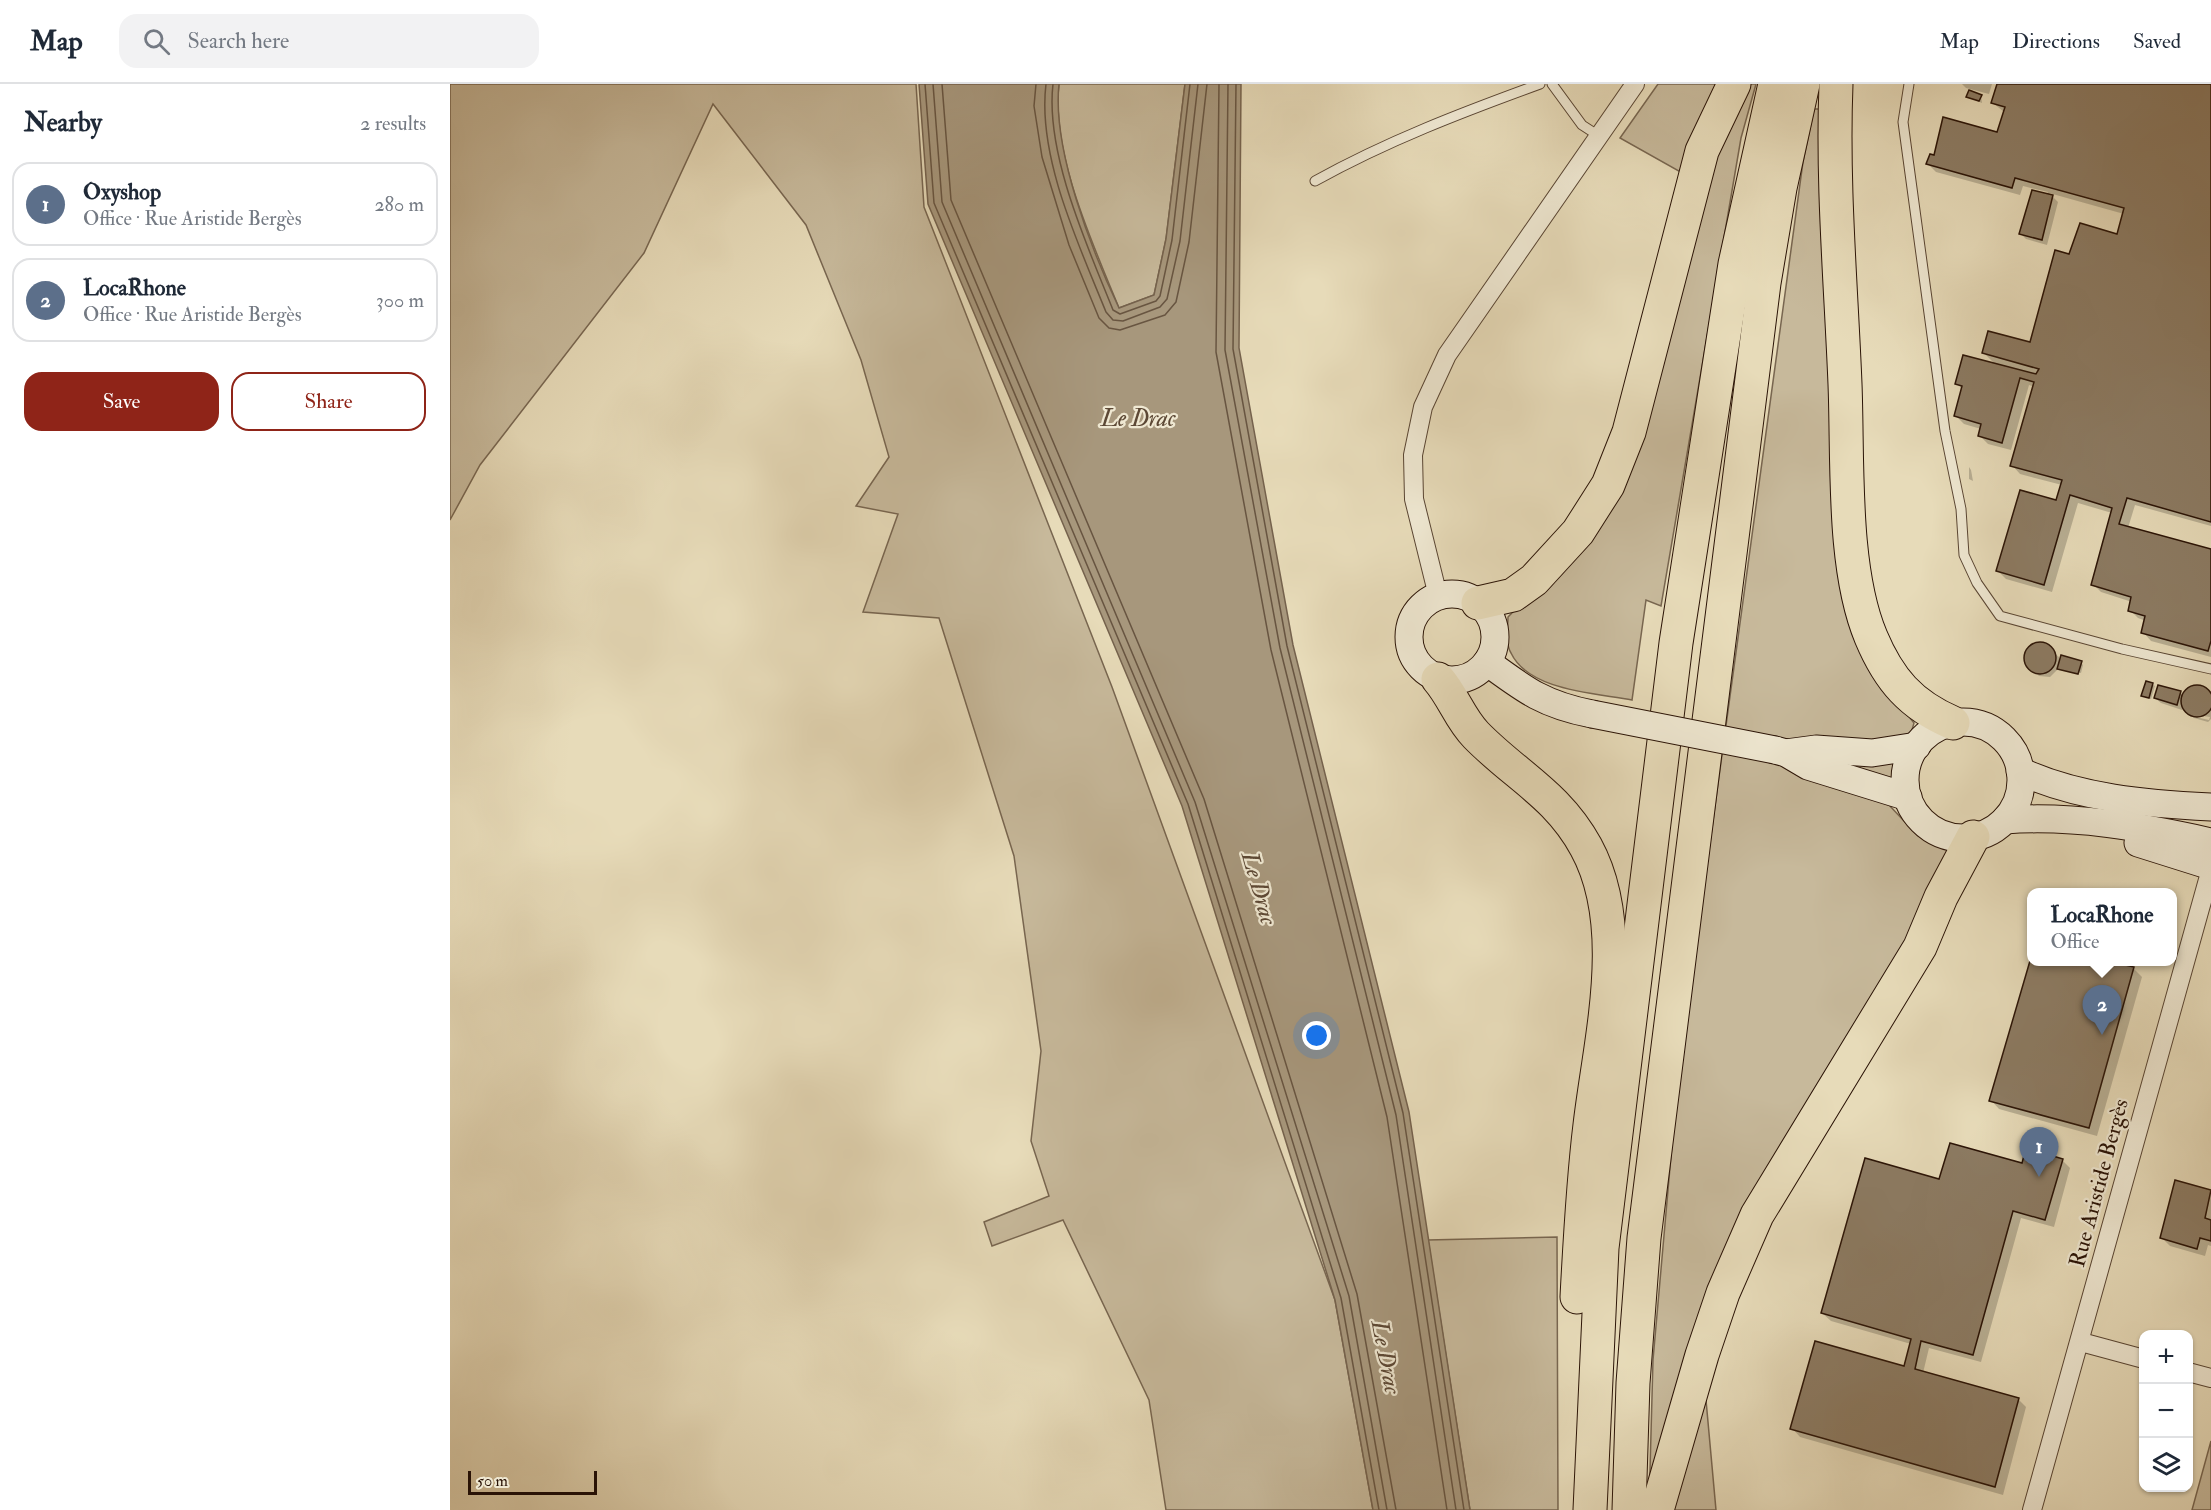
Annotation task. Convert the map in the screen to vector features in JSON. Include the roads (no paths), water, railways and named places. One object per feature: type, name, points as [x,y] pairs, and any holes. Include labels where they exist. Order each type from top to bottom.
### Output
[{"type":"highway","points":[[1478,603],[1513,595],[1534,580],[1578,532],[1608,484],[1629,432],[1702,151],[1734,84]]},
{"type":"highway","points":[[1590,1510],[1602,1248],[1676,643],[1735,264],[1748,193],[1775,84]]},
{"type":"highway","points":[[1629,1510],[1633,1383],[1646,1227],[1764,283],[1780,188],[1803,84]]},
{"type":"highway","points":[[1836,84],[1836,151],[1850,516],[1858,590],[1871,636],[1896,682],[1923,709],[1953,723]]},
{"type":"highway","points":[[1438,678],[1450,693],[1474,733],[1527,777],[1565,813],[1587,849],[1606,905],[1609,935],[1608,974],[1581,1219],[1577,1294],[1575,1383],[1577,1510]]},
{"type":"highway","points":[[1657,1510],[1723,1293],[1757,1215],[1920,947],[1941,897],[1973,837]]},
{"type":"main road","points":[[1459,594],[1478,603],[1486,610],[1495,630],[1495,642],[1488,662],[1466,678],[1438,678],[1416,663],[1408,637],[1416,612],[1438,596],[1459,594]]},
{"type":"main road","points":[[1488,662],[1520,687],[1549,704],[1780,751],[1816,749],[1872,753],[1917,746]]},
{"type":"main road","points":[[1953,723],[1973,723],[1992,730],[2008,744],[2020,771],[2018,797],[2005,820],[1990,831],[1973,837],[1952,837],[1933,829],[1917,815],[1908,796],[1906,770],[1917,746],[1933,731],[1953,723]]},
{"type":"main road","points":[[1780,751],[1808,766],[1908,796]]},
{"type":"main road","points":[[2020,771],[2050,784],[2107,796],[2202,829]]},
{"type":"main road","points":[[2005,820],[2063,819],[2202,829]]},
{"type":"main road","points":[[2202,829],[2211,868]]},
{"type":"street","points":[[1438,596],[1414,499],[1412,476],[1413,455],[1423,407],[1447,355],[1635,84]]},
{"type":"street","name":"Rue Aristide Bergès","points":[[2032,1510],[2211,868]]},
{"type":"street","points":[[2080,1342],[2139,1358]]},
{"type":"street","points":[[2193,1373],[2211,1378]]},
{"type":"lane","points":[[1315,181],[1357,158],[1447,118],[1540,84]]},
{"type":"lane","points":[[1552,84],[1582,125],[1599,136]]},
{"type":"lane","points":[[1909,84],[1903,122],[1945,431],[1961,509],[1964,555],[1977,583],[2000,616],[2122,650],[2211,669]]},
{"type":"water","name":"Le Drac","points":[[919,84],[1059,84],[1058,110],[1061,138],[1076,198],[1097,257],[1119,308],[1154,295],[1166,239],[1185,84],[1241,84],[1239,348],[1293,645],[1409,1112],[1470,1510],[1373,1510],[1335,1300],[1182,806],[928,204]]},
{"type":"place","name":"LocaRhone","points":[[2102,1035]]},
{"type":"place","name":"Oxyshop","points":[[2039,1177]]}]
